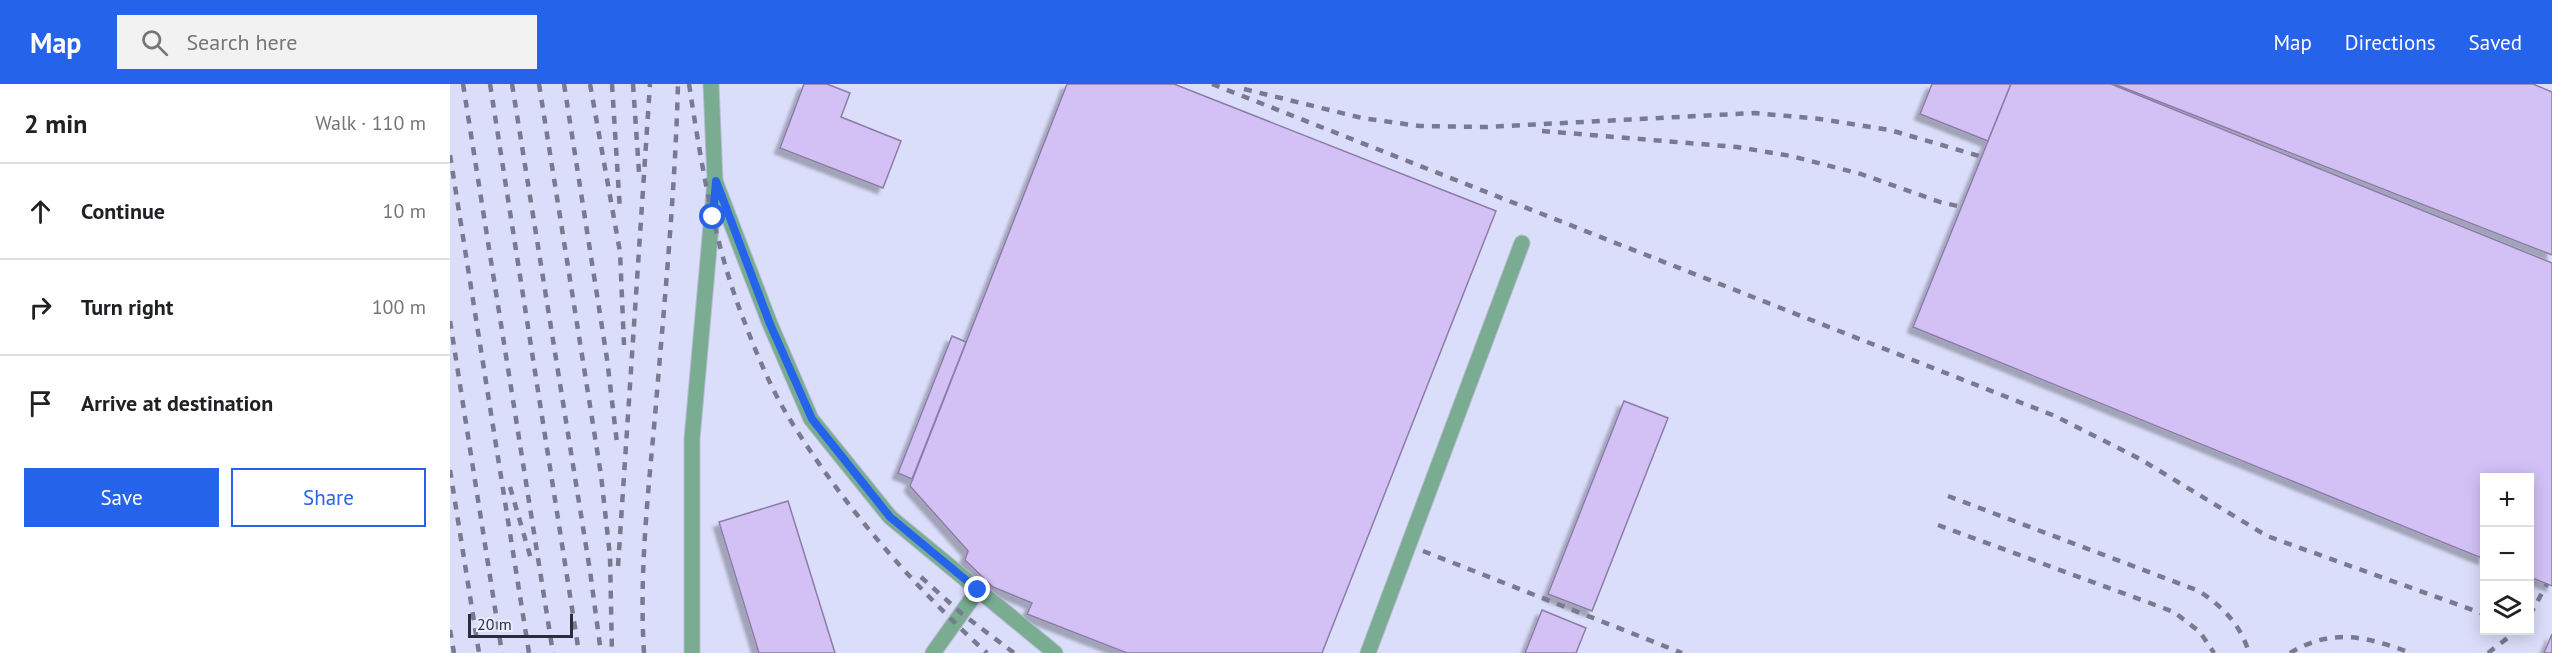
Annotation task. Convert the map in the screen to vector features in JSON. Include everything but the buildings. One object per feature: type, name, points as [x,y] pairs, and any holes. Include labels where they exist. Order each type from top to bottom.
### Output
[{"type":"lane","points":[[692,653],[693,439],[716,181],[711,84]]},
{"type":"lane","points":[[716,181],[770,324],[812,419],[890,517],[1055,653]]},
{"type":"lane","points":[[1368,653],[1522,243]]},
{"type":"lane","points":[[933,653],[978,590]]},
{"type":"railway","points":[[463,84],[553,653]]},
{"type":"railway","points":[[490,84],[579,653]]},
{"type":"railway","points":[[512,84],[590,571],[601,653]]},
{"type":"railway","points":[[539,84],[601,475],[610,556],[612,653]]},
{"type":"railway","points":[[564,84],[607,359],[617,443]]},
{"type":"railway","points":[[590,84],[620,252],[624,345]]},
{"type":"railway","points":[[612,84],[620,211]]},
{"type":"railway","points":[[633,84],[639,172]]},
{"type":"railway","points":[[618,566],[650,84]]},
{"type":"railway","points":[[644,653],[645,534],[669,250],[678,84]]},
{"type":"railway","points":[[689,84],[704,173],[724,261],[752,342],[780,402],[807,446],[853,510],[904,570],[987,653]]},
{"type":"railway","points":[[1212,84],[2055,416],[2140,459],[2267,536],[2480,613]]},
{"type":"railway","points":[[1244,89],[1362,118],[1419,126],[1486,127],[1755,113],[1820,119],[1890,130],[1979,156]]},
{"type":"railway","points":[[1542,131],[1737,147],[1791,156],[1861,174],[1940,202],[1962,207]]},
{"type":"railway","points":[[450,155],[529,653]]},
{"type":"railway","points":[[450,321],[502,653]]},
{"type":"railway","points":[[450,470],[479,653]]},
{"type":"railway","points":[[510,487],[531,559]]},
{"type":"railway","points":[[1948,496],[2199,591],[2230,617],[2249,653]]},
{"type":"railway","points":[[1938,525],[2174,612],[2200,632],[2214,653]]},
{"type":"railway","points":[[1423,551],[1682,653]]},
{"type":"railway","points":[[921,577],[961,613],[1014,653]]},
{"type":"railway","points":[[2534,608],[2547,584]]},
{"type":"railway","points":[[450,630],[454,653]]},
{"type":"railway","points":[[2488,653],[2511,635]]},
{"type":"railway","points":[[2290,653],[2306,645],[2336,637],[2365,639],[2411,653]]},
{"type":"route","points":[[713,217],[716,181],[770,324],[812,419],[890,517],[978,590]]}]
